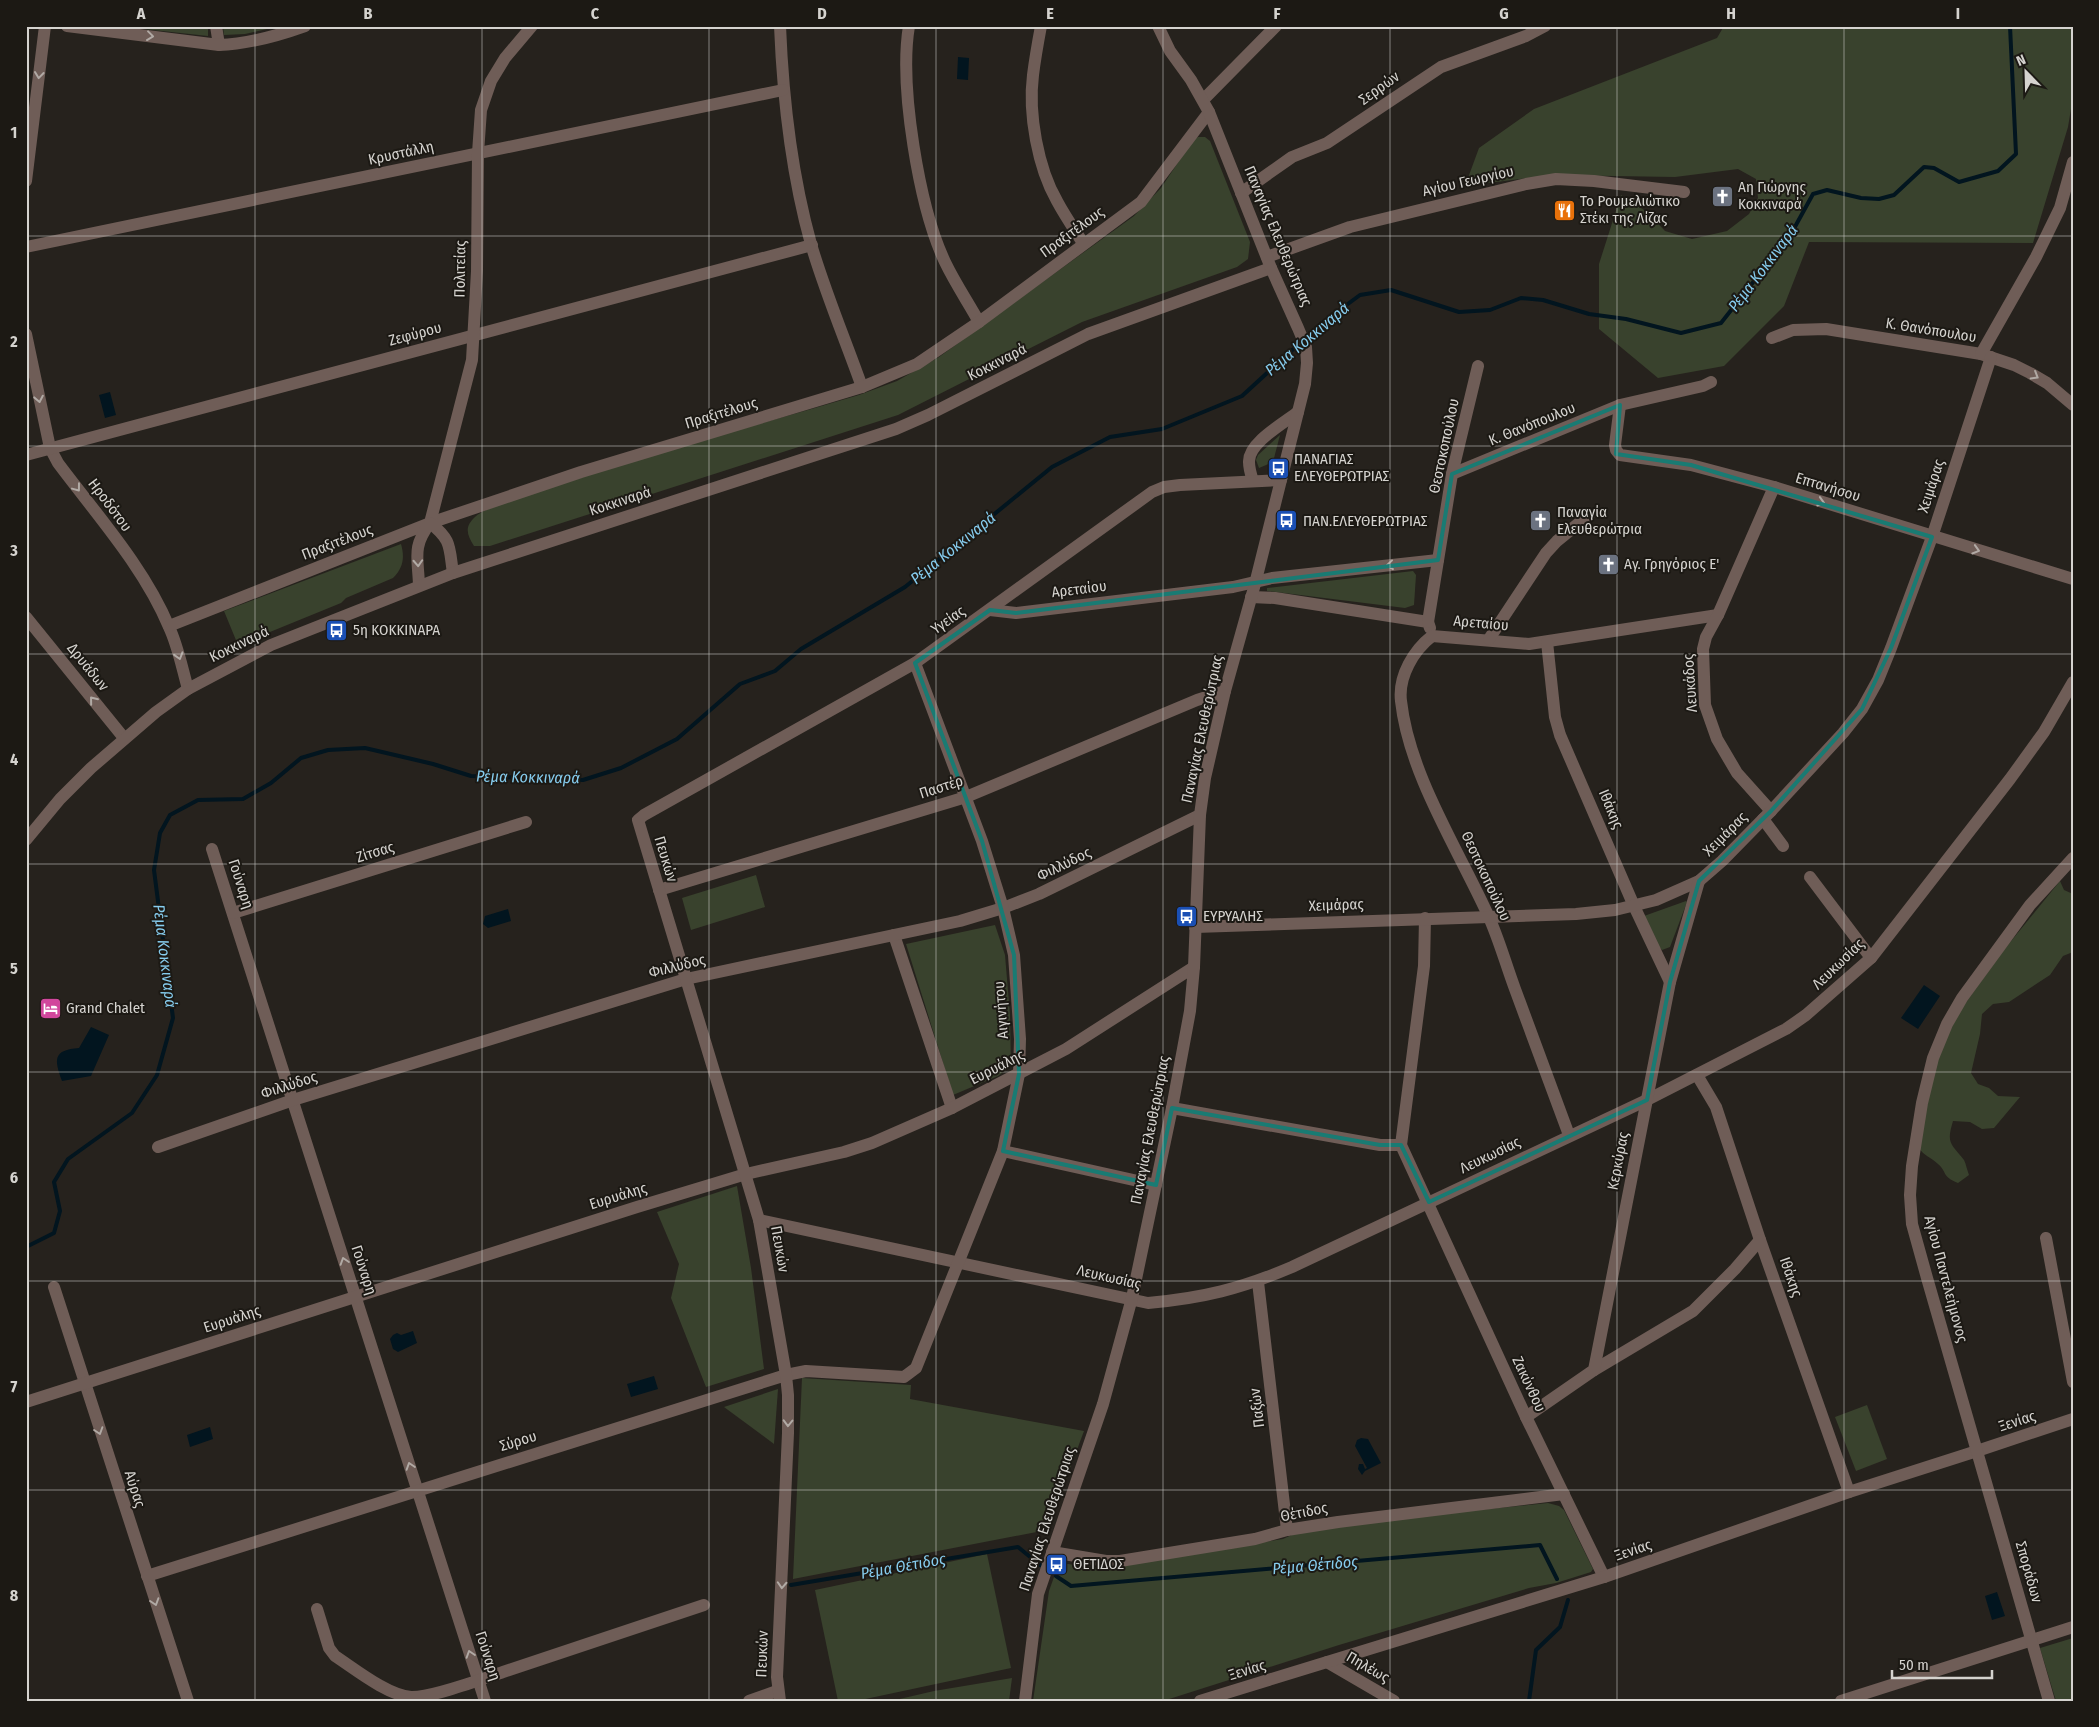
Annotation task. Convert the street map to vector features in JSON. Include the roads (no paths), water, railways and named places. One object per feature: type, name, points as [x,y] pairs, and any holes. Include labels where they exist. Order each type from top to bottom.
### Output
[{"type":"street","points":[[26,181],[45,26]]},
{"type":"street","points":[[67,26],[219,45],[247,42],[282,34],[305,26]]},
{"type":"street","points":[[216,26],[219,45]]},
{"type":"street","name":"Πολιτείας","points":[[419,585],[417,546],[420,536],[430,523],[466,389],[474,335],[479,128],[484,97],[505,58],[532,26]]},
{"type":"street","points":[[780,26],[787,128],[800,199],[812,245],[862,387]]},
{"type":"street","points":[[909,26],[906,45],[907,77],[913,140],[925,202],[945,261],[979,322]]},
{"type":"street","points":[[1041,26],[1032,90],[1033,120],[1037,141],[1048,182],[1056,201],[1083,243]]},
{"type":"street","name":"Παναγίας Ελευθερώτριας","points":[[1025,1701],[1038,1594],[1103,1404],[1132,1298],[1156,1185],[1190,1011],[1194,967],[1200,815],[1205,778],[1225,691],[1255,584],[1305,384],[1307,363],[1306,346],[1269,263],[1204,100],[1170,51],[1158,26]]},
{"type":"street","points":[[1204,100],[1276,26]]},
{"type":"street","name":"Σερρών","points":[[1241,193],[1292,157],[1335,138],[1440,67],[1526,36],[1545,26]]},
{"type":"street","name":"Κρυστάλλη","points":[[26,247],[783,90]]},
{"type":"street","name":"Πραξιτέλους","points":[[169,626],[430,523],[581,472],[862,387],[917,364],[979,322],[1083,243],[1141,202],[1209,112]]},
{"type":"street","name":"Χειμάρας","points":[[1195,927],[1488,915],[1576,914],[1615,910],[1663,898],[1699,881],[1722,861],[1843,733],[1862,710],[1878,680],[1932,537],[1986,356],[2060,208],[2073,162]]},
{"type":"street","name":"Αγίου Γεωργίου","points":[[1269,263],[1350,227],[1526,184],[1556,180],[1594,181],[1684,192]]},
{"type":"street","name":"Ζεφύρου","points":[[26,455],[812,245]]},
{"type":"street","name":"Κοκκιναρά","points":[[26,840],[60,799],[124,738],[188,689],[271,645],[453,573],[896,429],[928,415],[1088,334],[1269,263]]},
{"type":"street","name":"Κ. Θανόπουλου","points":[[1772,338],[1793,330],[1826,329],[1986,356],[2014,365],[2030,373],[2047,383],[2073,405]]},
{"type":"street","name":"Ηροδότου","points":[[26,334],[50,448],[58,463],[121,546],[144,580],[169,626],[180,657],[188,689]]},
{"type":"street","name":"Θεοτοκοπούλου","points":[[1428,622],[1452,474],[1478,366]]},
{"type":"street","name":"Κ. Θανόπουλου","points":[[1452,474],[1620,405],[1703,386],[1711,382]]},
{"type":"street","name":"Επτανήσου","points":[[1620,405],[1615,445],[1620,455],[1691,465],[1774,487],[2073,579]]},
{"type":"street","points":[[1254,481],[1248,461],[1251,451],[1298,412]]},
{"type":"street","name":"Υγείας","points":[[638,820],[644,814],[915,663],[1152,492],[1164,487],[1180,484],[1281,480]]},
{"type":"street","name":"Λευκάδος","points":[[1774,487],[1718,615],[1706,637],[1703,649],[1705,705],[1709,721],[1737,773],[1767,815],[1783,846]]},
{"type":"street","points":[[1489,639],[1546,553],[1557,541],[1589,515]]},
{"type":"street","points":[[430,523],[444,534],[448,541],[453,573]]},
{"type":"street","name":"Αρεταίου","points":[[990,610],[1016,612],[1255,584],[1272,578],[1438,560]]},
{"type":"street","points":[[1251,597],[1275,598],[1428,622]]},
{"type":"street","name":"Αρεταίου","points":[[1428,622],[1432,636],[1489,639],[1529,644],[1718,615]]},
{"type":"street","name":"Δρυάδων","points":[[26,617],[124,738]]},
{"type":"street","name":"Θεοτοκοπούλου","points":[[1432,636],[1421,645],[1412,660],[1402,685],[1401,700],[1412,749],[1426,785],[1488,915],[1569,1136]]},
{"type":"street","name":"Ιθάκης","points":[[1547,642],[1555,717],[1560,735],[1634,906],[1670,982]]},
{"type":"street","name":"Αιγινήτου","points":[[904,1377],[916,1368],[1003,1151],[1019,1074],[1020,1039],[1014,955],[1003,908],[966,797],[915,663]]},
{"type":"street","name":"Λευκωσίας","points":[[759,1220],[1148,1302],[1188,1299],[1217,1294],[1258,1282],[1646,1100],[1786,1029],[1806,1016],[1870,958],[2010,779],[2044,732],[2073,682]]},
{"type":"street","name":"Παστέρ","points":[[659,890],[966,797],[1197,700],[1225,691]]},
{"type":"street","name":"Φιλλύδος","points":[[158,1146],[293,1100],[686,979],[960,922],[1039,894],[1200,815]]},
{"type":"street","name":"Πευκών","points":[[638,820],[759,1220],[786,1374],[788,1423],[778,1696]]},
{"type":"street","name":"Ζίτσας","points":[[233,913],[526,822]]},
{"type":"street","name":"Γούναρη","points":[[212,849],[485,1701]]},
{"type":"street","name":"Αγίου Παντελεήμονος","points":[[1977,1451],[1912,1224],[1910,1195],[1912,1166],[1922,1103],[1933,1058],[1946,1024],[1962,998],[2030,906],[2073,858]]},
{"type":"street","points":[[1810,877],[1870,958]]},
{"type":"street","name":"Κερκύρας","points":[[1594,1370],[1670,982],[1699,881]]},
{"type":"street","points":[[1172,1108],[1380,1145],[1401,1145],[1424,966],[1425,918]]},
{"type":"street","points":[[894,935],[952,1108]]},
{"type":"street","name":"Ευρυάλης","points":[[26,1402],[355,1296],[746,1174],[844,1152],[872,1143],[952,1108],[1066,1049],[1194,967]]},
{"type":"street","name":"Ιθάκης","points":[[1697,1075],[1716,1107],[1760,1240],[1849,1492]]},
{"type":"street","name":"Ζακύνθου","points":[[1401,1145],[1429,1202],[1526,1417],[1604,1577]]},
{"type":"street","points":[[1003,1151],[1156,1185]]},
{"type":"street","points":[[2046,1238],[2073,1382]]},
{"type":"street","points":[[1526,1417],[1594,1370],[1693,1311],[1735,1269],[1760,1240]]},
{"type":"street","name":"Παξών","points":[[1258,1282],[1287,1530]]},
{"type":"street","name":"Αύρας","points":[[54,1287],[188,1701]]},
{"type":"street","name":"Σύρου","points":[[147,1576],[786,1374],[806,1371],[904,1377]]},
{"type":"street","name":"Ξενίας","points":[[1200,1701],[1604,1577],[1849,1492],[2073,1419]]},
{"type":"street","name":"Σποράδων","points":[[1977,1451],[2049,1701]]},
{"type":"street","name":"Θέτιδος","points":[[1052,1552],[1097,1560],[1120,1561],[1255,1539],[1287,1530],[1338,1522],[1564,1494]]},
{"type":"street","points":[[316,1609],[332,1653],[358,1671],[401,1695],[414,1697],[424,1696],[478,1680],[704,1605]]},
{"type":"street","points":[[1841,1701],[2073,1627]]},
{"type":"street","name":"Πηλέως","points":[[1327,1662],[1394,1701]]},
{"type":"street","points":[[749,1701],[778,1696]]},
{"type":"water","points":[[958,57],[969,58],[968,80],[957,79]]},
{"type":"water","points":[[110,392],[116,415],[105,418],[99,395]]},
{"type":"water","points":[[508,909],[511,921],[488,928],[483,924],[485,916]]},
{"type":"water","points":[[1924,985],[1940,996],[1918,1029],[1901,1018]]},
{"type":"water","points":[[91,1027],[109,1035],[91,1076],[62,1081],[57,1061],[58,1057],[64,1051],[79,1048]]},
{"type":"water","points":[[413,1331],[417,1343],[398,1352],[393,1349],[390,1339],[393,1335],[397,1333],[401,1335]]},
{"type":"water","points":[[654,1376],[658,1389],[631,1397],[627,1384]]},
{"type":"water","points":[[210,1427],[213,1439],[190,1447],[187,1435]]},
{"type":"water","points":[[1361,1438],[1368,1439],[1381,1463],[1365,1471],[1362,1475],[1358,1469],[1359,1464],[1363,1464],[1365,1469],[1367,1468],[1355,1446],[1357,1440]]},
{"type":"water","points":[[1997,1592],[2005,1616],[1992,1620],[1985,1596]]},
{"type":"waterway","name":"Ρέμα Κοκκιναρά","points":[[1306,338],[1322,323],[1360,295],[1391,290],[1459,312],[1490,310],[1521,298],[1543,300],[1589,314],[1626,319],[1681,333],[1721,323],[1791,234],[1813,194],[1827,190],[1861,198],[1879,199],[1894,195],[1924,167],[1934,168],[1959,182],[1998,171],[2016,154],[2010,26]]},
{"type":"waterway","name":"Ρέμα Κοκκιναρά","points":[[26,1247],[54,1233],[60,1211],[54,1182],[68,1159],[132,1113],[157,1075],[173,1018],[154,870],[160,833],[170,815],[198,800],[243,799],[271,783],[301,758],[328,750],[365,748],[433,764],[471,776],[583,780],[621,768],[677,739],[740,684],[775,671],[801,649],[905,587],[1052,467],[1110,437],[1162,429],[1242,396],[1301,342]]},
{"type":"waterway","name":"Ρέμα Θέτιδος","points":[[1056,1576],[1071,1586],[1540,1545],[1557,1579]]},
{"type":"waterway","name":"Ρέμα Θέτιδος","points":[[791,1585],[1018,1547],[1040,1565]]},
{"type":"waterway","name":"Ρέμα Θέτιδος","points":[[1529,1701],[1536,1650],[1560,1627],[1568,1600]]},
{"type":"place","name":"Αη Γιώργης Κοκκιναρά","points":[[1722,196]]},
{"type":"place","name":"Το Ρουμελιώτικο Στέκι της Λίζας","points":[[1564,210]]},
{"type":"place","name":"ΠΑΝΑΓΙΑΣ ΕΛΕΥΘΕΡΩΤΡΙΑΣ","points":[[1278,468]]},
{"type":"place","name":"ΠΑΝ.ΕΛΕΥΘΕΡΩΤΡΙΑΣ","points":[[1287,521]]},
{"type":"place","name":"Παναγία Ελευθερώτρια","points":[[1541,521]]},
{"type":"place","name":"Αγ. Γρηγόριος Ε'","points":[[1608,564]]},
{"type":"place","name":"5η ΚΟΚΚΙΝΑΡΑ","points":[[337,630]]},
{"type":"place","name":"ΕΥΡΥΑΛΗΣ","points":[[1187,916]]},
{"type":"place","name":"Grand Chalet","points":[[50,1008]]},
{"type":"place","name":"ΘΕΤΙΔΟΣ","points":[[1057,1564]]}]
